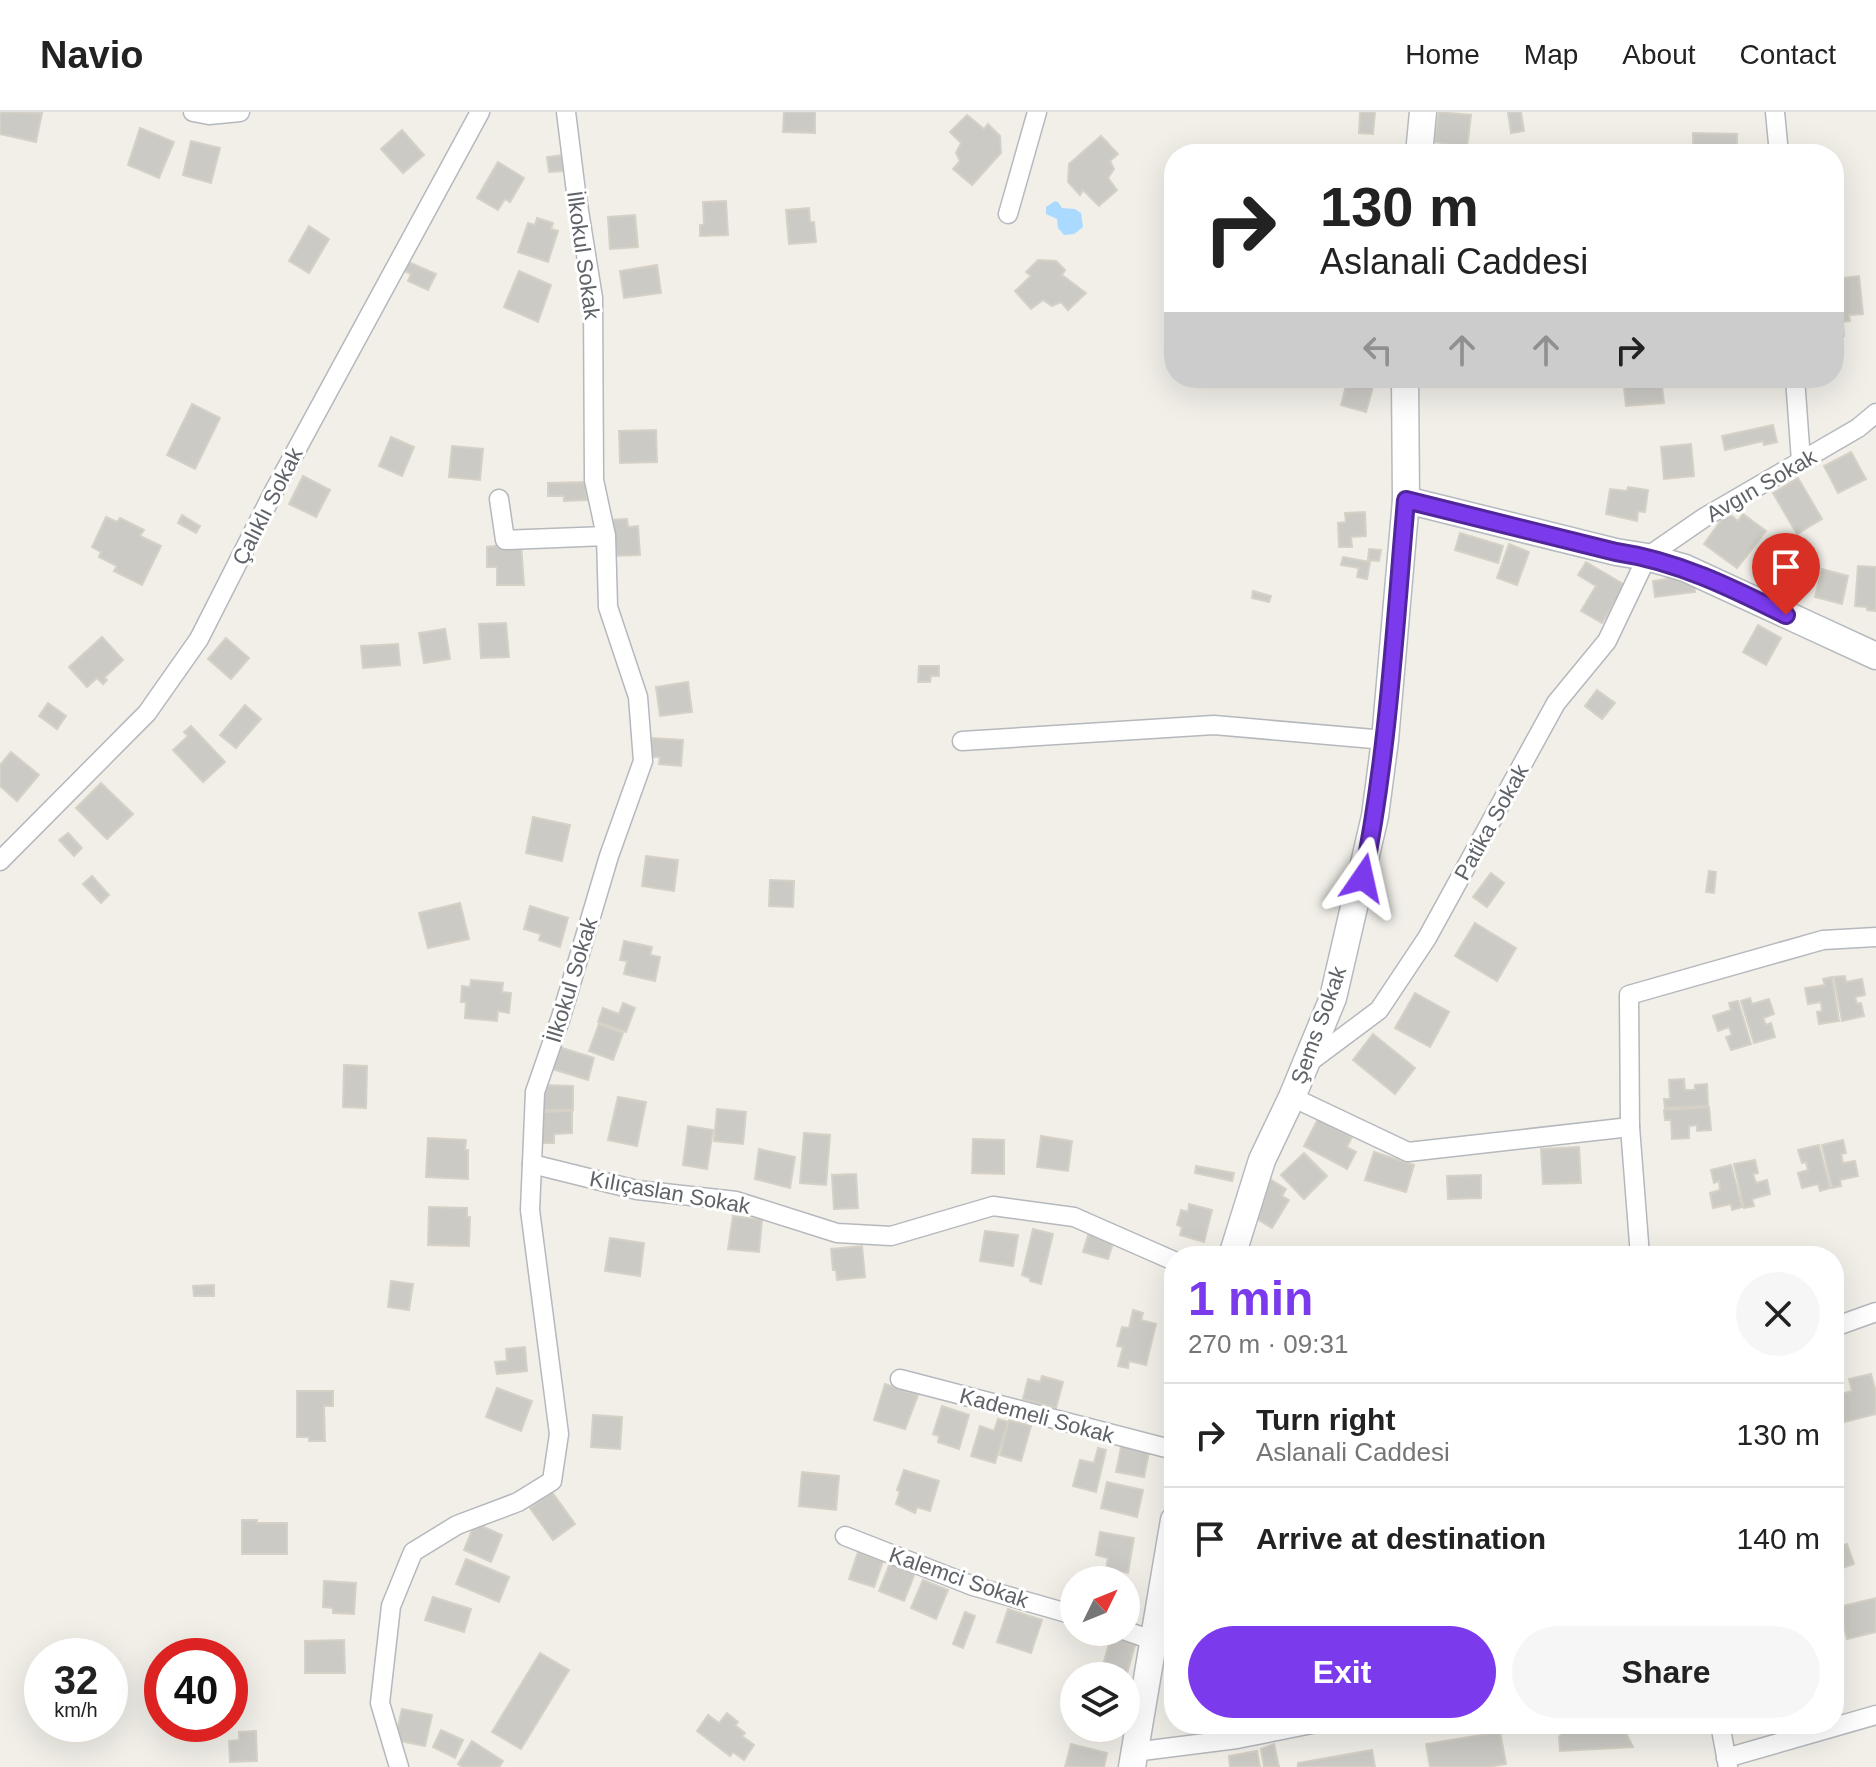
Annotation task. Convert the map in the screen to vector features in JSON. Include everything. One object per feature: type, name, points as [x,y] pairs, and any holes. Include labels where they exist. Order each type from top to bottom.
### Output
[{"type":"street","points":[[193,112],[209,115],[240,112]]},
{"type":"street","name":"Çalıklı Sokak","points":[[0,861],[147,713],[199,639],[288,465],[480,112]]},
{"type":"street","name":"İlkokul Sokak","points":[[399,1767],[380,1703],[391,1606],[413,1552],[457,1525],[518,1502],[552,1481],[559,1434],[530,1210],[535,1092],[609,856],[643,761],[638,697],[608,607],[606,536],[594,480],[593,298],[566,112]]},
{"type":"street","points":[[1008,214],[1037,112]]},
{"type":"street","points":[[1420,144],[1423,112]]},
{"type":"street","points":[[1775,112],[1778,144]]},
{"type":"street","name":"Şems Sokak","points":[[1235,1246],[1262,1160],[1333,998],[1363,878],[1385,740],[1406,500],[1405,388]]},
{"type":"street","points":[[1796,388],[1801,461]]},
{"type":"street","name":"Avgın Sokak","points":[[1647,557],[1705,517],[1858,428],[1876,413]]},
{"type":"street","points":[[499,499],[505,540],[606,536]]},
{"type":"street","points":[[1406,500],[1685,568],[1876,656]]},
{"type":"street","name":"Patika Sokak","points":[[1306,1064],[1379,1010],[1419,950],[1556,703],[1607,641],[1647,557]]},
{"type":"street","points":[[962,741],[1214,725],[1385,740]]},
{"type":"street","points":[[1639,1246],[1630,1127],[1629,995],[1823,940],[1876,937]]},
{"type":"street","points":[[1292,1097],[1408,1152],[1630,1127]]},
{"type":"street","name":"Kılıçaslan Sokak","points":[[532,1164],[637,1190],[736,1201],[837,1233],[891,1236],[993,1206],[1074,1217],[1164,1257]]},
{"type":"street","points":[[1844,1323],[1876,1312]]},
{"type":"street","name":"Kademeli Sokak","points":[[900,1379],[1164,1447]]},
{"type":"street","name":"Kalemci Sokak","points":[[845,1536],[973,1586],[1060,1611]]},
{"type":"street","points":[[1164,1599],[1133,1759],[1262,1734]]},
{"type":"street","points":[[1140,1636],[1155,1641]]},
{"type":"street","points":[[1844,1725],[1876,1715]]},
{"type":"street","points":[[1722,1734],[1727,1763],[1817,1734]]},
{"type":"water","points":[[1055,201],[1062,208],[1081,213],[1083,227],[1074,234],[1064,235],[1058,228],[1057,219],[1046,214],[1046,207]]},
{"type":"building","points":[[0,112],[42,113],[36,142],[0,134]]},
{"type":"building","points":[[784,112],[815,112],[815,133],[783,132]]},
{"type":"building","points":[[1360,112],[1375,112],[1373,134],[1359,133]]},
{"type":"building","points":[[1439,112],[1471,115],[1467,144],[1434,142]]},
{"type":"building","points":[[1508,112],[1521,112],[1524,131],[1511,133]]},
{"type":"building","points":[[967,115],[984,129],[988,124],[1000,136],[1001,153],[972,185],[953,169],[960,161],[956,153],[961,143],[950,132]]},
{"type":"building","points":[[140,128],[174,142],[159,178],[128,165]]},
{"type":"building","points":[[402,130],[424,155],[403,173],[381,149]]},
{"type":"building","points":[[1693,133],[1737,134],[1737,144],[1693,144]]},
{"type":"building","points":[[1101,136],[1118,154],[1110,161],[1114,169],[1108,178],[1117,190],[1099,206],[1083,190],[1080,195],[1068,182],[1069,164]]},
{"type":"building","points":[[191,141],[220,148],[211,183],[183,175]]},
{"type":"building","points":[[563,155],[565,171],[549,172],[547,157]]},
{"type":"building","points":[[498,162],[524,178],[510,202],[505,199],[498,210],[477,198]]},
{"type":"building","points":[[726,201],[728,235],[700,236],[700,225],[704,225],[703,202]]},
{"type":"building","points":[[809,208],[816,242],[789,244],[786,210]]},
{"type":"building","points":[[635,215],[638,247],[610,249],[608,217]]},
{"type":"building","points":[[537,218],[553,223],[551,229],[558,231],[548,262],[518,252],[528,223],[535,225]]},
{"type":"building","points":[[309,226],[329,239],[309,273],[289,261]]},
{"type":"building","points":[[1038,260],[1056,261],[1065,270],[1062,275],[1086,293],[1068,310],[1061,302],[1052,306],[1043,300],[1031,309],[1015,291],[1031,276],[1026,272]]},
{"type":"building","points":[[406,261],[436,274],[428,290],[408,281],[411,274],[402,270]]},
{"type":"building","points":[[657,265],[661,293],[624,298],[620,271]]},
{"type":"building","points":[[519,271],[551,285],[538,322],[504,307]]},
{"type":"building","points":[[1859,276],[1863,314],[1849,315],[1850,321],[1844,322],[1844,278]]},
{"type":"building","points":[[1345,388],[1373,388],[1366,412],[1341,405]]},
{"type":"building","points":[[1624,388],[1662,388],[1664,403],[1626,406]]},
{"type":"building","points":[[192,404],[220,418],[195,469],[167,455]]},
{"type":"building","points":[[1773,425],[1777,442],[1764,445],[1763,441],[1725,450],[1722,436]]},
{"type":"building","points":[[656,430],[657,462],[620,463],[619,431]]},
{"type":"building","points":[[391,437],[414,447],[402,476],[379,466]]},
{"type":"building","points":[[1691,444],[1694,476],[1664,479],[1661,447]]},
{"type":"building","points":[[452,446],[483,449],[480,480],[449,477]]},
{"type":"building","points":[[1851,452],[1866,479],[1838,493],[1824,466]]},
{"type":"building","points":[[303,476],[330,490],[316,517],[289,504]]},
{"type":"building","points":[[1798,478],[1822,519],[1797,534],[1773,493]]},
{"type":"building","points":[[586,482],[587,500],[564,501],[564,496],[548,496],[548,483]]},
{"type":"building","points":[[1628,487],[1648,490],[1645,512],[1638,511],[1637,521],[1606,514],[1610,489],[1627,491]]},
{"type":"building","points":[[1365,512],[1366,536],[1351,537],[1352,547],[1339,547],[1338,523],[1346,522],[1345,513]]},
{"type":"building","points":[[1727,512],[1738,521],[1743,514],[1766,531],[1737,568],[1704,544]]},
{"type":"building","points":[[182,515],[200,526],[196,533],[178,523]]},
{"type":"building","points":[[106,517],[117,522],[120,518],[144,530],[140,536],[161,546],[142,585],[114,571],[117,566],[99,557],[101,552],[92,547]]},
{"type":"building","points":[[627,519],[628,527],[638,526],[640,555],[609,556],[606,520]]},
{"type":"building","points":[[1460,533],[1503,546],[1498,563],[1455,550]]},
{"type":"building","points":[[521,543],[524,585],[497,585],[497,567],[487,567],[487,547]]},
{"type":"building","points":[[1509,544],[1529,552],[1517,585],[1497,578]]},
{"type":"building","points":[[1369,549],[1381,550],[1379,561],[1368,560]]},
{"type":"building","points":[[1343,557],[1370,562],[1367,579],[1357,577],[1359,568],[1341,565]]},
{"type":"building","points":[[1586,562],[1625,585],[1602,623],[1581,611],[1596,586],[1578,575]]},
{"type":"building","points":[[1858,566],[1876,567],[1876,611],[1855,606]]},
{"type":"building","points":[[1822,569],[1848,576],[1842,604],[1815,597]]},
{"type":"building","points":[[1693,575],[1695,592],[1655,597],[1653,581]]},
{"type":"building","points":[[1253,591],[1271,596],[1269,602],[1252,598]]},
{"type":"building","points":[[506,623],[509,657],[481,658],[479,624]]},
{"type":"building","points":[[1758,625],[1781,638],[1766,665],[1743,652]]},
{"type":"building","points":[[445,629],[450,659],[424,663],[419,633]]},
{"type":"building","points":[[102,637],[123,660],[104,678],[107,680],[103,684],[97,678],[87,687],[69,667]]},
{"type":"building","points":[[226,638],[249,658],[231,679],[208,659]]},
{"type":"building","points":[[398,644],[400,665],[363,668],[361,646]]},
{"type":"building","points":[[919,666],[939,666],[939,676],[931,676],[930,682],[918,682]]},
{"type":"building","points":[[688,682],[692,712],[660,716],[656,687]]},
{"type":"building","points":[[1597,690],[1615,703],[1602,719],[1585,706]]},
{"type":"building","points":[[48,703],[66,716],[57,729],[39,716]]},
{"type":"building","points":[[245,705],[261,719],[236,748],[220,735]]},
{"type":"building","points":[[191,726],[225,762],[203,782],[173,750],[188,736],[184,732]]},
{"type":"building","points":[[651,738],[683,740],[681,766],[659,764],[660,757],[650,757]]},
{"type":"building","points":[[11,752],[39,775],[17,801],[0,786],[0,765]]},
{"type":"building","points":[[101,783],[133,814],[107,839],[76,808]]},
{"type":"building","points":[[533,817],[570,825],[562,861],[526,853]]},
{"type":"building","points":[[68,833],[82,848],[74,856],[59,840]]},
{"type":"building","points":[[646,856],[678,860],[674,891],[642,886]]},
{"type":"building","points":[[1709,871],[1716,872],[1714,893],[1706,892]]},
{"type":"building","points":[[1491,873],[1504,883],[1487,907],[1473,897]]},
{"type":"building","points":[[92,876],[109,895],[101,903],[83,884]]},
{"type":"building","points":[[770,880],[794,881],[793,907],[769,906]]},
{"type":"building","points":[[460,903],[469,939],[428,948],[419,913]]},
{"type":"building","points":[[530,906],[568,918],[560,947],[539,940],[541,934],[524,929]]},
{"type":"building","points":[[1475,923],[1516,948],[1497,981],[1455,956]]},
{"type":"building","points":[[624,941],[652,947],[650,955],[660,957],[655,981],[624,974],[627,961],[620,960]]},
{"type":"building","points":[[1845,976],[1846,982],[1862,979],[1865,995],[1855,997],[1857,1004],[1861,1003],[1864,1016],[1842,1021],[1834,977]]},
{"type":"building","points":[[1832,977],[1839,1021],[1819,1024],[1817,1012],[1822,1011],[1821,1002],[1808,1004],[1805,988],[1825,985],[1823,979]]},
{"type":"building","points":[[471,980],[503,983],[502,992],[511,993],[509,1013],[498,1011],[497,1021],[465,1018],[466,1002],[461,1002],[462,986],[470,987]]},
{"type":"building","points":[[1415,993],[1449,1012],[1430,1047],[1395,1028]]},
{"type":"building","points":[[1750,998],[1752,1004],[1769,999],[1774,1014],[1763,1018],[1766,1025],[1771,1023],[1775,1037],[1754,1043],[1741,1001]]},
{"type":"building","points":[[1738,1001],[1751,1044],[1731,1050],[1726,1037],[1732,1035],[1729,1027],[1718,1031],[1713,1016],[1731,1010],[1729,1003]]},
{"type":"building","points":[[623,1003],[635,1008],[626,1032],[598,1022],[603,1008],[619,1014]]},
{"type":"building","points":[[599,1024],[623,1033],[613,1060],[589,1051]]},
{"type":"building","points":[[1373,1034],[1415,1068],[1395,1094],[1353,1060]]},
{"type":"building","points":[[556,1046],[594,1058],[588,1080],[549,1068]]},
{"type":"building","points":[[344,1065],[367,1066],[366,1108],[343,1107]]},
{"type":"building","points":[[1684,1079],[1685,1090],[1695,1090],[1695,1085],[1707,1084],[1708,1106],[1665,1108],[1664,1099],[1670,1099],[1669,1080]]},
{"type":"building","points":[[541,1085],[573,1086],[573,1110],[541,1110]]},
{"type":"building","points":[[618,1097],[646,1102],[637,1146],[608,1140]]},
{"type":"building","points":[[1709,1107],[1711,1130],[1697,1131],[1697,1125],[1689,1126],[1689,1138],[1672,1139],[1671,1120],[1665,1120],[1664,1110]]},
{"type":"building","points":[[717,1109],[746,1112],[743,1144],[714,1141]]},
{"type":"building","points":[[572,1111],[572,1133],[554,1134],[554,1143],[541,1143],[540,1112]]},
{"type":"building","points":[[1318,1119],[1352,1137],[1347,1147],[1356,1152],[1347,1169],[1304,1146]]},
{"type":"building","points":[[688,1126],[713,1130],[707,1169],[683,1165]]},
{"type":"building","points":[[804,1133],[830,1135],[826,1185],[800,1183]]},
{"type":"building","points":[[1041,1136],[1072,1141],[1068,1171],[1037,1167]]},
{"type":"building","points":[[428,1138],[466,1140],[468,1179],[426,1177]]},
{"type":"building","points":[[973,1139],[1004,1140],[1004,1174],[972,1173]]},
{"type":"building","points":[[1843,1140],[1846,1153],[1841,1154],[1843,1163],[1855,1161],[1858,1176],[1840,1180],[1841,1186],[1832,1188],[1822,1145]]},
{"type":"building","points":[[1819,1145],[1830,1188],[1820,1191],[1818,1184],[1802,1188],[1798,1173],[1808,1170],[1798,1150]]},
{"type":"building","points":[[1579,1147],[1581,1183],[1543,1184],[1541,1149]]},
{"type":"building","points":[[759,1149],[795,1157],[790,1188],[755,1179]]},
{"type":"building","points":[[1374,1152],[1414,1165],[1406,1192],[1365,1180]]},
{"type":"building","points":[[1304,1153],[1327,1176],[1304,1199],[1281,1175]]},
{"type":"building","points":[[1755,1160],[1758,1173],[1753,1174],[1756,1183],[1767,1180],[1770,1194],[1752,1199],[1754,1206],[1744,1208],[1734,1164]]},
{"type":"building","points":[[1731,1165],[1742,1207],[1732,1210],[1731,1204],[1713,1208],[1710,1193],[1720,1190],[1719,1181],[1714,1183],[1711,1170]]},
{"type":"building","points":[[1196,1166],[1234,1173],[1232,1181],[1195,1173]]},
{"type":"building","points":[[856,1174],[858,1208],[834,1209],[832,1175]]},
{"type":"building","points":[[1481,1175],[1481,1198],[1448,1199],[1447,1176]]},
{"type":"building","points":[[1268,1178],[1286,1189],[1282,1196],[1289,1200],[1272,1228],[1247,1213]]},
{"type":"building","points":[[1189,1204],[1212,1210],[1204,1242],[1180,1235],[1182,1227],[1177,1225],[1181,1210],[1188,1212]]},
{"type":"building","points":[[429,1207],[467,1208],[467,1217],[470,1217],[469,1246],[428,1245]]},
{"type":"building","points":[[733,1216],[762,1220],[759,1252],[728,1249]]},
{"type":"building","points":[[1033,1229],[1053,1234],[1041,1284],[1022,1275]]},
{"type":"building","points":[[985,1231],[1018,1235],[1013,1266],[980,1261]]},
{"type":"building","points":[[1089,1232],[1114,1240],[1108,1259],[1083,1252]]},
{"type":"building","points":[[610,1238],[644,1243],[640,1276],[605,1271]]},
{"type":"building","points":[[862,1246],[865,1277],[837,1280],[831,1249]]},
{"type":"building","points":[[391,1281],[413,1284],[409,1310],[388,1307]]},
{"type":"building","points":[[214,1285],[214,1296],[194,1296],[193,1286]]},
{"type":"building","points":[[1133,1310],[1143,1313],[1141,1320],[1156,1324],[1146,1365],[1129,1361],[1128,1368],[1118,1366],[1123,1347],[1117,1346],[1122,1327],[1129,1328]]},
{"type":"building","points":[[525,1347],[527,1371],[497,1374],[495,1362],[507,1361],[506,1349]]},
{"type":"building","points":[[1871,1374],[1876,1392],[1876,1414],[1844,1422],[1844,1393],[1852,1391],[1849,1379]]},
{"type":"building","points":[[1042,1376],[1063,1382],[1056,1408],[1023,1399],[1028,1379],[1040,1382]]},
{"type":"building","points":[[885,1384],[918,1395],[905,1429],[874,1420]]},
{"type":"building","points":[[497,1388],[532,1401],[521,1431],[486,1417]]},
{"type":"building","points":[[297,1391],[333,1391],[333,1406],[324,1406],[325,1441],[297,1437]]},
{"type":"building","points":[[942,1406],[969,1415],[959,1449],[938,1442],[939,1436],[933,1434]]},
{"type":"building","points":[[593,1415],[622,1417],[620,1449],[591,1447]]},
{"type":"building","points":[[998,1419],[1008,1422],[995,1463],[971,1456],[980,1426],[994,1431]]},
{"type":"building","points":[[1009,1420],[1031,1426],[1021,1461],[1000,1455]]},
{"type":"building","points":[[1122,1442],[1150,1447],[1144,1477],[1116,1472]]},
{"type":"building","points":[[1098,1448],[1106,1450],[1096,1492],[1073,1486],[1080,1460],[1094,1463]]},
{"type":"building","points":[[904,1470],[939,1481],[930,1511],[917,1507],[915,1513],[896,1504]]},
{"type":"building","points":[[802,1472],[839,1476],[836,1510],[799,1506]]},
{"type":"building","points":[[1107,1482],[1143,1490],[1137,1517],[1101,1508]]},
{"type":"building","points":[[552,1492],[575,1524],[553,1540],[530,1508]]},
{"type":"building","points":[[242,1520],[287,1523],[287,1554],[242,1554]]},
{"type":"building","points":[[475,1523],[502,1535],[491,1562],[464,1550]]},
{"type":"building","points":[[1100,1532],[1134,1538],[1129,1566],[1107,1566],[1108,1558],[1096,1555]]},
{"type":"building","points":[[1847,1544],[1854,1564],[1844,1568],[1844,1545]]},
{"type":"building","points":[[858,1552],[883,1561],[874,1587],[849,1579]]},
{"type":"building","points":[[466,1559],[509,1577],[499,1602],[456,1584]]},
{"type":"building","points":[[890,1563],[915,1573],[904,1601],[879,1591]]},
{"type":"building","points":[[923,1580],[948,1590],[936,1619],[911,1608]]},
{"type":"building","points":[[324,1581],[356,1583],[354,1614],[333,1613],[333,1608],[323,1607]]},
{"type":"building","points":[[433,1597],[471,1609],[464,1632],[425,1620]]},
{"type":"building","points":[[1876,1598],[1876,1632],[1847,1639],[1844,1606]]},
{"type":"building","points":[[1008,1609],[1042,1620],[1031,1653],[997,1642]]},
{"type":"building","points":[[965,1612],[975,1616],[963,1648],[953,1644]]},
{"type":"building","points":[[344,1640],[345,1673],[305,1673],[305,1641]]},
{"type":"building","points":[[1108,1646],[1135,1646],[1130,1662],[1104,1662]]},
{"type":"building","points":[[540,1653],[569,1670],[521,1749],[492,1732]]},
{"type":"building","points":[[402,1709],[432,1715],[425,1746],[395,1740]]},
{"type":"building","points":[[727,1713],[738,1722],[735,1725],[745,1733],[742,1736],[754,1745],[744,1760],[733,1752],[730,1756],[697,1731],[708,1715],[719,1723]]},
{"type":"building","points":[[441,1730],[463,1740],[455,1758],[433,1747]]},
{"type":"building","points":[[248,1731],[256,1731],[257,1761],[230,1762],[229,1742],[248,1742]]},
{"type":"building","points":[[1500,1734],[1506,1764],[1430,1767],[1426,1744]]},
{"type":"building","points":[[1561,1734],[1626,1734],[1633,1747],[1560,1751]]},
{"type":"building","points":[[472,1741],[503,1761],[499,1767],[462,1767],[458,1764]]},
{"type":"building","points":[[1071,1744],[1107,1753],[1104,1767],[1065,1767]]},
{"type":"building","points":[[1274,1744],[1279,1767],[1264,1767],[1261,1749]]},
{"type":"building","points":[[1372,1750],[1375,1767],[1298,1767],[1298,1763]]},
{"type":"building","points":[[1257,1751],[1260,1767],[1230,1767],[1229,1756]]},
{"type":"route","points":[[1363,878],[1385,740],[1406,500],[1685,568],[1786,615]]}]
